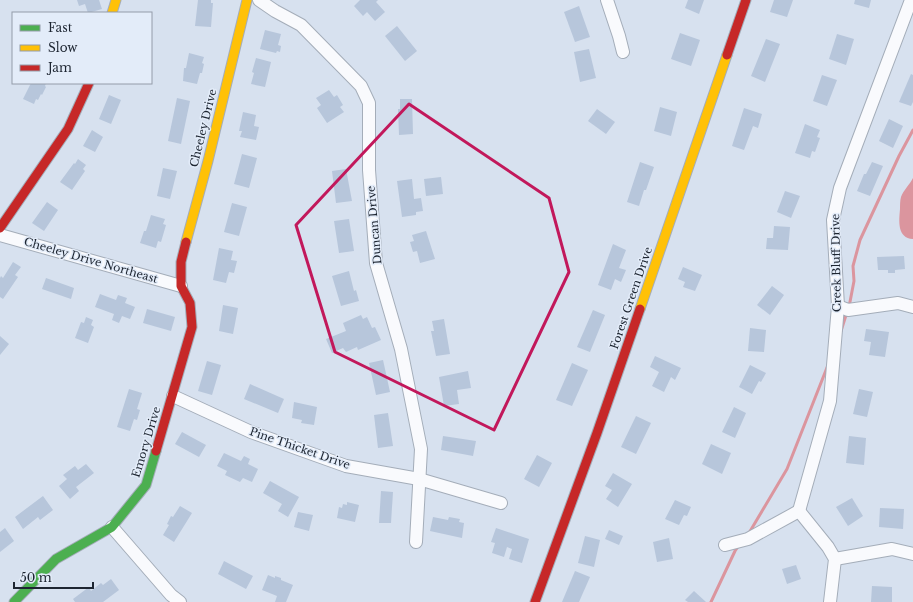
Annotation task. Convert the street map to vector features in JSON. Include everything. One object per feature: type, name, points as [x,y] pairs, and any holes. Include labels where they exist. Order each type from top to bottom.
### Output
[{"type":"street","points":[[112,12],[116,0]]},
{"type":"street","name":"Cheeley Drive","points":[[181,286],[181,262],[208,161],[247,0]]},
{"type":"street","name":"Duncan Drive","points":[[259,0],[275,11],[301,25],[361,86],[369,103],[369,170],[376,263],[401,349],[421,449],[416,542]]},
{"type":"street","points":[[607,0],[623,52]]},
{"type":"street","name":"Forest Green Drive","points":[[535,602],[598,433],[746,0]]},
{"type":"street","name":"Creek Bluff Drive","points":[[799,511],[830,401],[838,306],[833,220],[840,188],[911,4]]},
{"type":"street","points":[[0,228],[68,129],[89,84]]},
{"type":"street","name":"Cheeley Drive Northeast","points":[[0,235],[181,286]]},
{"type":"street","name":"Emory Drive","points":[[14,602],[56,559],[112,526],[146,484],[192,327],[190,303],[181,286]]},
{"type":"street","points":[[838,306],[848,310],[898,303],[913,307]]},
{"type":"street","name":"Pine Thicket Drive","points":[[173,396],[251,432],[346,466],[419,479],[501,503]]},
{"type":"street","points":[[725,545],[748,539],[799,511],[828,547],[835,559],[830,602]]},
{"type":"street","points":[[112,526],[171,595],[180,602]]},
{"type":"street","points":[[835,559],[892,549],[913,554]]},
{"type":"highlighted area","points":[[409,104],[549,198],[569,272],[494,430],[335,352],[296,225]]},
{"type":"shaded area","points":[[913,178],[913,239],[904,236],[900,228],[899,219],[901,197]]},
{"type":"building","points":[[77,0],[99,0],[102,9],[88,12],[85,4],[79,6]]},
{"type":"building","points":[[198,0],[211,0],[211,3],[213,3],[211,27],[195,26]]},
{"type":"building","points":[[360,0],[378,0],[376,2],[385,12],[375,21],[367,12],[363,16],[354,6]]},
{"type":"building","points":[[688,0],[704,0],[699,14],[685,8]]},
{"type":"building","points":[[774,0],[793,0],[787,17],[770,12]]},
{"type":"building","points":[[855,0],[871,0],[869,8],[854,4]]},
{"type":"building","points":[[579,6],[590,37],[575,42],[564,12]]},
{"type":"building","points":[[397,26],[417,51],[405,61],[385,36]]},
{"type":"building","points":[[265,30],[281,34],[278,45],[281,46],[280,52],[277,51],[276,53],[260,49]]},
{"type":"building","points":[[680,33],[700,40],[691,66],[671,59]]},
{"type":"building","points":[[837,34],[854,39],[846,65],[829,59]]},
{"type":"building","points":[[766,39],[780,44],[765,82],[751,76]]},
{"type":"building","points":[[589,49],[596,78],[580,82],[574,52]]},
{"type":"building","points":[[189,53],[204,57],[202,63],[204,64],[202,73],[200,73],[197,84],[183,81],[184,68],[186,68]]},
{"type":"building","points":[[256,58],[271,62],[265,87],[251,84],[254,73],[252,72]]},
{"type":"building","points":[[911,74],[913,75],[913,102],[911,106],[899,102]]},
{"type":"building","points":[[822,75],[837,80],[827,106],[813,101]]},
{"type":"building","points":[[30,84],[46,84],[46,87],[42,95],[41,94],[38,100],[36,99],[34,104],[23,99]]},
{"type":"building","points":[[329,90],[334,97],[337,95],[343,105],[340,107],[344,112],[327,123],[317,108],[321,105],[316,98]]},
{"type":"building","points":[[109,95],[121,100],[111,124],[99,119]]},
{"type":"building","points":[[177,98],[190,101],[181,144],[168,141]]},
{"type":"building","points":[[400,99],[412,99],[413,134],[399,135],[398,109],[400,109]]},
{"type":"building","points":[[660,107],[677,112],[671,136],[654,131]]},
{"type":"building","points":[[744,108],[762,114],[758,128],[753,126],[744,150],[732,146]]},
{"type":"building","points":[[597,109],[615,122],[606,134],[588,121]]},
{"type":"building","points":[[243,112],[256,115],[254,126],[259,127],[256,140],[240,137],[242,131],[239,131]]},
{"type":"building","points":[[889,119],[903,126],[893,148],[879,141]]},
{"type":"building","points":[[805,124],[820,130],[817,137],[820,138],[815,152],[812,151],[810,158],[795,153]]},
{"type":"building","points":[[92,130],[103,137],[95,152],[83,146]]},
{"type":"building","points":[[242,154],[257,158],[249,188],[234,184]]},
{"type":"building","points":[[78,159],[86,165],[83,169],[85,171],[72,190],[60,182]]},
{"type":"building","points":[[640,162],[654,167],[639,206],[627,202]]},
{"type":"building","points":[[872,162],[883,166],[870,196],[857,191],[864,174],[866,174]]},
{"type":"building","points":[[163,168],[177,171],[170,199],[157,196]]},
{"type":"building","points":[[346,169],[352,201],[336,203],[332,171]]},
{"type":"building","points":[[441,177],[443,194],[426,196],[424,179]]},
{"type":"building","points":[[412,179],[414,199],[421,198],[423,211],[416,212],[416,215],[402,217],[397,181]]},
{"type":"building","points":[[785,191],[800,196],[791,218],[777,212]]},
{"type":"building","points":[[47,202],[58,210],[44,231],[32,223]]},
{"type":"building","points":[[232,203],[247,207],[239,236],[224,232]]},
{"type":"building","points":[[151,215],[165,219],[163,224],[166,225],[161,242],[158,241],[156,248],[140,243]]},
{"type":"building","points":[[349,219],[354,251],[339,253],[334,221]]},
{"type":"building","points":[[774,226],[790,227],[788,250],[766,249],[767,238],[773,238]]},
{"type":"building","points":[[426,231],[435,259],[420,263],[417,251],[413,252],[410,242],[414,241],[412,235]]},
{"type":"building","points":[[613,244],[626,250],[619,268],[626,270],[621,282],[615,279],[611,290],[598,285]]},
{"type":"building","points":[[219,248],[233,251],[231,260],[237,261],[234,273],[229,272],[226,283],[213,280]]},
{"type":"building","points":[[904,256],[905,269],[895,270],[895,273],[888,273],[888,270],[878,270],[877,257]]},
{"type":"building","points":[[13,262],[21,267],[15,275],[18,277],[3,299],[0,297],[0,278],[1,276],[3,278]]},
{"type":"building","points":[[683,267],[702,275],[695,291],[683,287],[685,282],[678,279]]},
{"type":"building","points":[[349,271],[354,291],[356,290],[359,301],[341,306],[332,276]]},
{"type":"building","points":[[46,278],[74,288],[71,299],[42,289]]},
{"type":"building","points":[[772,286],[784,295],[770,315],[757,305]]},
{"type":"building","points":[[100,294],[116,300],[118,295],[127,298],[125,303],[135,307],[130,319],[122,316],[119,323],[112,320],[114,314],[95,307]]},
{"type":"building","points":[[223,305],[238,308],[233,334],[219,331]]},
{"type":"building","points":[[147,309],[175,317],[171,331],[143,323]]},
{"type":"building","points":[[593,310],[605,315],[590,352],[577,347]]},
{"type":"building","points":[[361,315],[363,319],[367,317],[372,328],[375,327],[381,340],[358,350],[357,347],[346,352],[343,348],[332,353],[326,339],[346,331],[343,323]]},
{"type":"building","points":[[86,317],[93,320],[91,325],[94,327],[88,343],[75,338],[81,322],[84,323]]},
{"type":"building","points":[[444,319],[450,354],[436,356],[431,331],[434,331],[432,321]]},
{"type":"building","points":[[750,328],[766,330],[764,352],[748,351]]},
{"type":"building","points":[[866,329],[889,332],[885,357],[869,355],[871,342],[864,341]]},
{"type":"building","points":[[0,336],[9,344],[0,355]]},
{"type":"building","points":[[655,356],[681,368],[675,380],[671,377],[664,392],[652,386],[659,372],[650,367]]},
{"type":"building","points":[[383,360],[390,392],[376,395],[369,363]]},
{"type":"building","points":[[207,361],[221,365],[212,395],[198,391]]},
{"type":"building","points":[[572,363],[588,370],[572,406],[556,400]]},
{"type":"building","points":[[750,365],[766,373],[761,382],[759,381],[752,394],[739,387]]},
{"type":"building","points":[[468,371],[471,388],[457,390],[459,404],[444,406],[439,377]]},
{"type":"building","points":[[250,384],[284,399],[278,413],[244,399]]},
{"type":"building","points":[[129,389],[142,393],[137,409],[140,410],[137,420],[134,419],[130,431],[117,427]]},
{"type":"building","points":[[859,389],[873,392],[867,417],[853,414]]},
{"type":"building","points":[[294,402],[317,407],[314,425],[301,423],[302,420],[292,418]]},
{"type":"building","points":[[734,407],[746,413],[735,438],[722,432]]},
{"type":"building","points":[[388,413],[393,446],[378,448],[374,415]]},
{"type":"building","points":[[636,416],[651,423],[636,454],[621,447]]},
{"type":"building","points":[[182,432],[206,445],[199,457],[175,444]]},
{"type":"building","points":[[443,436],[476,441],[473,456],[441,450]]},
{"type":"building","points":[[849,436],[866,438],[864,465],[846,463]]},
{"type":"building","points":[[711,444],[731,453],[722,474],[702,464]]},
{"type":"building","points":[[224,453],[241,461],[244,456],[250,459],[248,464],[258,469],[252,482],[243,478],[240,482],[225,475],[227,471],[217,466]]},
{"type":"building","points":[[537,455],[552,463],[539,487],[524,479]]},
{"type":"building","points":[[86,464],[94,473],[76,487],[79,491],[70,499],[59,486],[67,479],[63,475],[75,466],[78,470]]},
{"type":"building","points":[[613,473],[632,484],[618,507],[606,499],[612,490],[605,486]]},
{"type":"building","points":[[270,481],[299,497],[288,517],[278,511],[282,504],[263,493]]},
{"type":"building","points":[[381,491],[393,492],[391,523],[379,523]]},
{"type":"building","points":[[43,496],[53,510],[40,520],[38,517],[23,529],[15,517]]},
{"type":"building","points":[[852,498],[863,516],[848,526],[836,507]]},
{"type":"building","points":[[675,500],[691,507],[687,516],[684,515],[679,525],[665,519]]},
{"type":"building","points":[[347,502],[359,505],[355,522],[337,518],[339,507],[342,508],[343,504],[347,505]]},
{"type":"building","points":[[180,506],[192,513],[174,542],[163,535],[169,525],[167,524],[171,516],[173,517]]},
{"type":"building","points":[[880,508],[904,509],[903,529],[879,527]]},
{"type":"building","points":[[298,512],[313,515],[309,531],[294,527]]},
{"type":"building","points":[[433,517],[448,520],[449,517],[460,519],[459,522],[464,523],[462,538],[430,531]]},
{"type":"building","points":[[5,528],[14,541],[0,552],[0,532]]},
{"type":"building","points":[[496,528],[529,539],[522,563],[509,559],[512,549],[507,547],[504,557],[492,553],[495,543],[491,542]]},
{"type":"building","points":[[609,530],[623,536],[619,545],[605,539]]},
{"type":"building","points":[[585,536],[600,540],[594,567],[578,563]]},
{"type":"building","points":[[669,538],[673,559],[657,562],[653,542]]},
{"type":"building","points":[[224,561],[253,576],[246,589],[218,574]]},
{"type":"building","points":[[796,565],[801,579],[787,584],[782,569]]},
{"type":"building","points":[[575,571],[590,577],[579,602],[562,602]]},
{"type":"building","points":[[268,575],[275,578],[275,576],[281,578],[281,580],[293,585],[286,602],[275,602],[277,596],[262,590]]},
{"type":"building","points":[[111,579],[119,590],[103,602],[75,602],[73,599],[89,587],[91,591],[101,583],[103,585]]},
{"type":"building","points":[[872,586],[892,587],[892,602],[871,602]]},
{"type":"building","points":[[694,591],[706,602],[688,602],[685,600]]},
{"type":"waterway","points":[[849,307],[854,281],[853,266],[860,240],[899,156],[913,130]]},
{"type":"waterway","points":[[841,331],[847,312]]},
{"type":"waterway","points":[[749,533],[787,469],[828,365]]},
{"type":"waterway","points":[[711,602],[739,545]]},
{"type":"traffic: fast","points":[[14,602],[56,559],[112,527],[146,485],[156,451]]},
{"type":"traffic: slow","points":[[112,12],[116,0]]},
{"type":"traffic: slow","points":[[186,242],[208,161],[247,0]]},
{"type":"traffic: slow","points":[[640,309],[727,55]]},
{"type":"traffic: jam","points":[[727,55],[746,0]]},
{"type":"traffic: jam","points":[[0,228],[68,129],[89,84]]},
{"type":"traffic: jam","points":[[156,451],[192,327],[190,303],[181,286],[181,262],[186,242]]},
{"type":"traffic: jam","points":[[535,602],[597,433],[640,309]]}]
